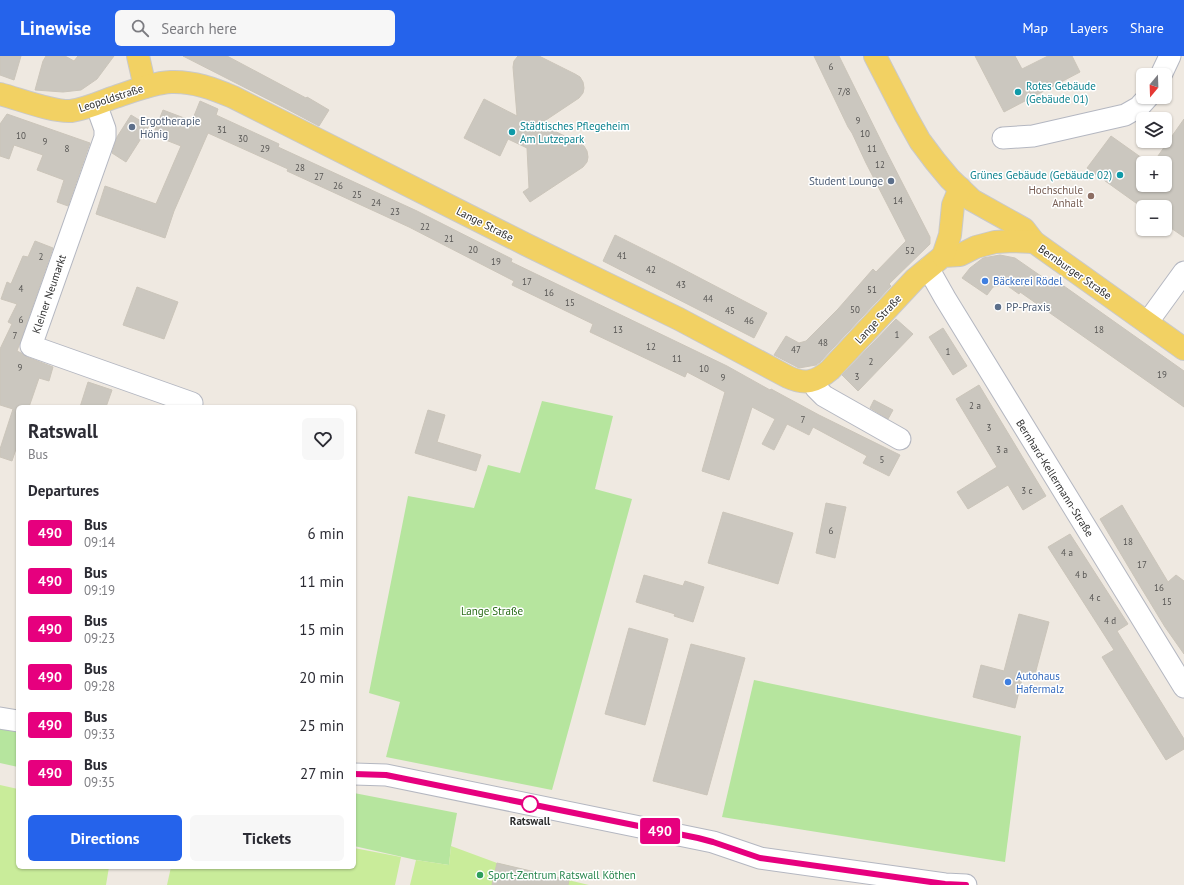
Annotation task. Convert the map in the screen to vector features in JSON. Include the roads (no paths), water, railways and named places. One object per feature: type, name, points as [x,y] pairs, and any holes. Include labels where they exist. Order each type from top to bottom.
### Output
[{"type":"main road","points":[[138,56],[149,86]]},
{"type":"main road","name":"Bernburger Straße","points":[[875,56],[920,141],[935,162],[960,188],[977,203],[1024,230],[1034,242],[1184,349]]},
{"type":"main road","name":"Lange Straße","points":[[149,86],[171,82],[185,82],[216,90],[234,97],[527,245],[679,319],[799,381],[812,381],[822,377],[915,278],[936,262]]},
{"type":"main road","name":"Leopoldstraße","points":[[0,94],[53,109],[77,110],[149,86]]},
{"type":"main road","points":[[936,262],[950,235],[953,205],[960,188]]},
{"type":"main road","points":[[936,262],[960,255],[976,247],[995,242],[1034,242]]},
{"type":"street","points":[[1164,68],[1170,56]]},
{"type":"street","name":"Kleiner Neumarkt","points":[[96,104],[105,129],[105,137],[31,346],[192,402]]},
{"type":"street","points":[[1003,138],[1033,136],[1125,114],[1140,104]]},
{"type":"street","name":"Bernhard-Kellermann-Straße","points":[[936,262],[949,305],[1184,687]]},
{"type":"street","points":[[1147,323],[1184,272]]},
{"type":"street","points":[[812,381],[816,388],[824,396],[900,439]]},
{"type":"street","points":[[0,718],[16,721]]},
{"type":"street","points":[[356,774],[386,775],[698,838],[760,858],[945,884],[966,885]]},
{"type":"place","name":"Rotes Gebäude (Gebäude 01)","points":[[1018,92]]},
{"type":"place","name":"Ergotherapie Hönig","points":[[132,127]]},
{"type":"place","name":"Städtisches Pflegeheim Am Lutzepark","points":[[512,132]]},
{"type":"place","name":"Grünes Gebäude (Gebäude 02)","points":[[1120,175]]},
{"type":"place","name":"Student Lounge","points":[[891,181]]},
{"type":"place","name":"Hochschule Anhalt","points":[[1091,196]]},
{"type":"place","name":"Bäckerei Rödel","points":[[985,281]]},
{"type":"place","name":"PP-Praxis","points":[[998,307]]},
{"type":"place","name":"Autohaus Hafermalz","points":[[1008,682]]},
{"type":"place","name":"Ratswall","points":[[530,804]]},
{"type":"place","name":"Sport-Zentrum Ratswall Köthen","points":[[480,875]]}]
